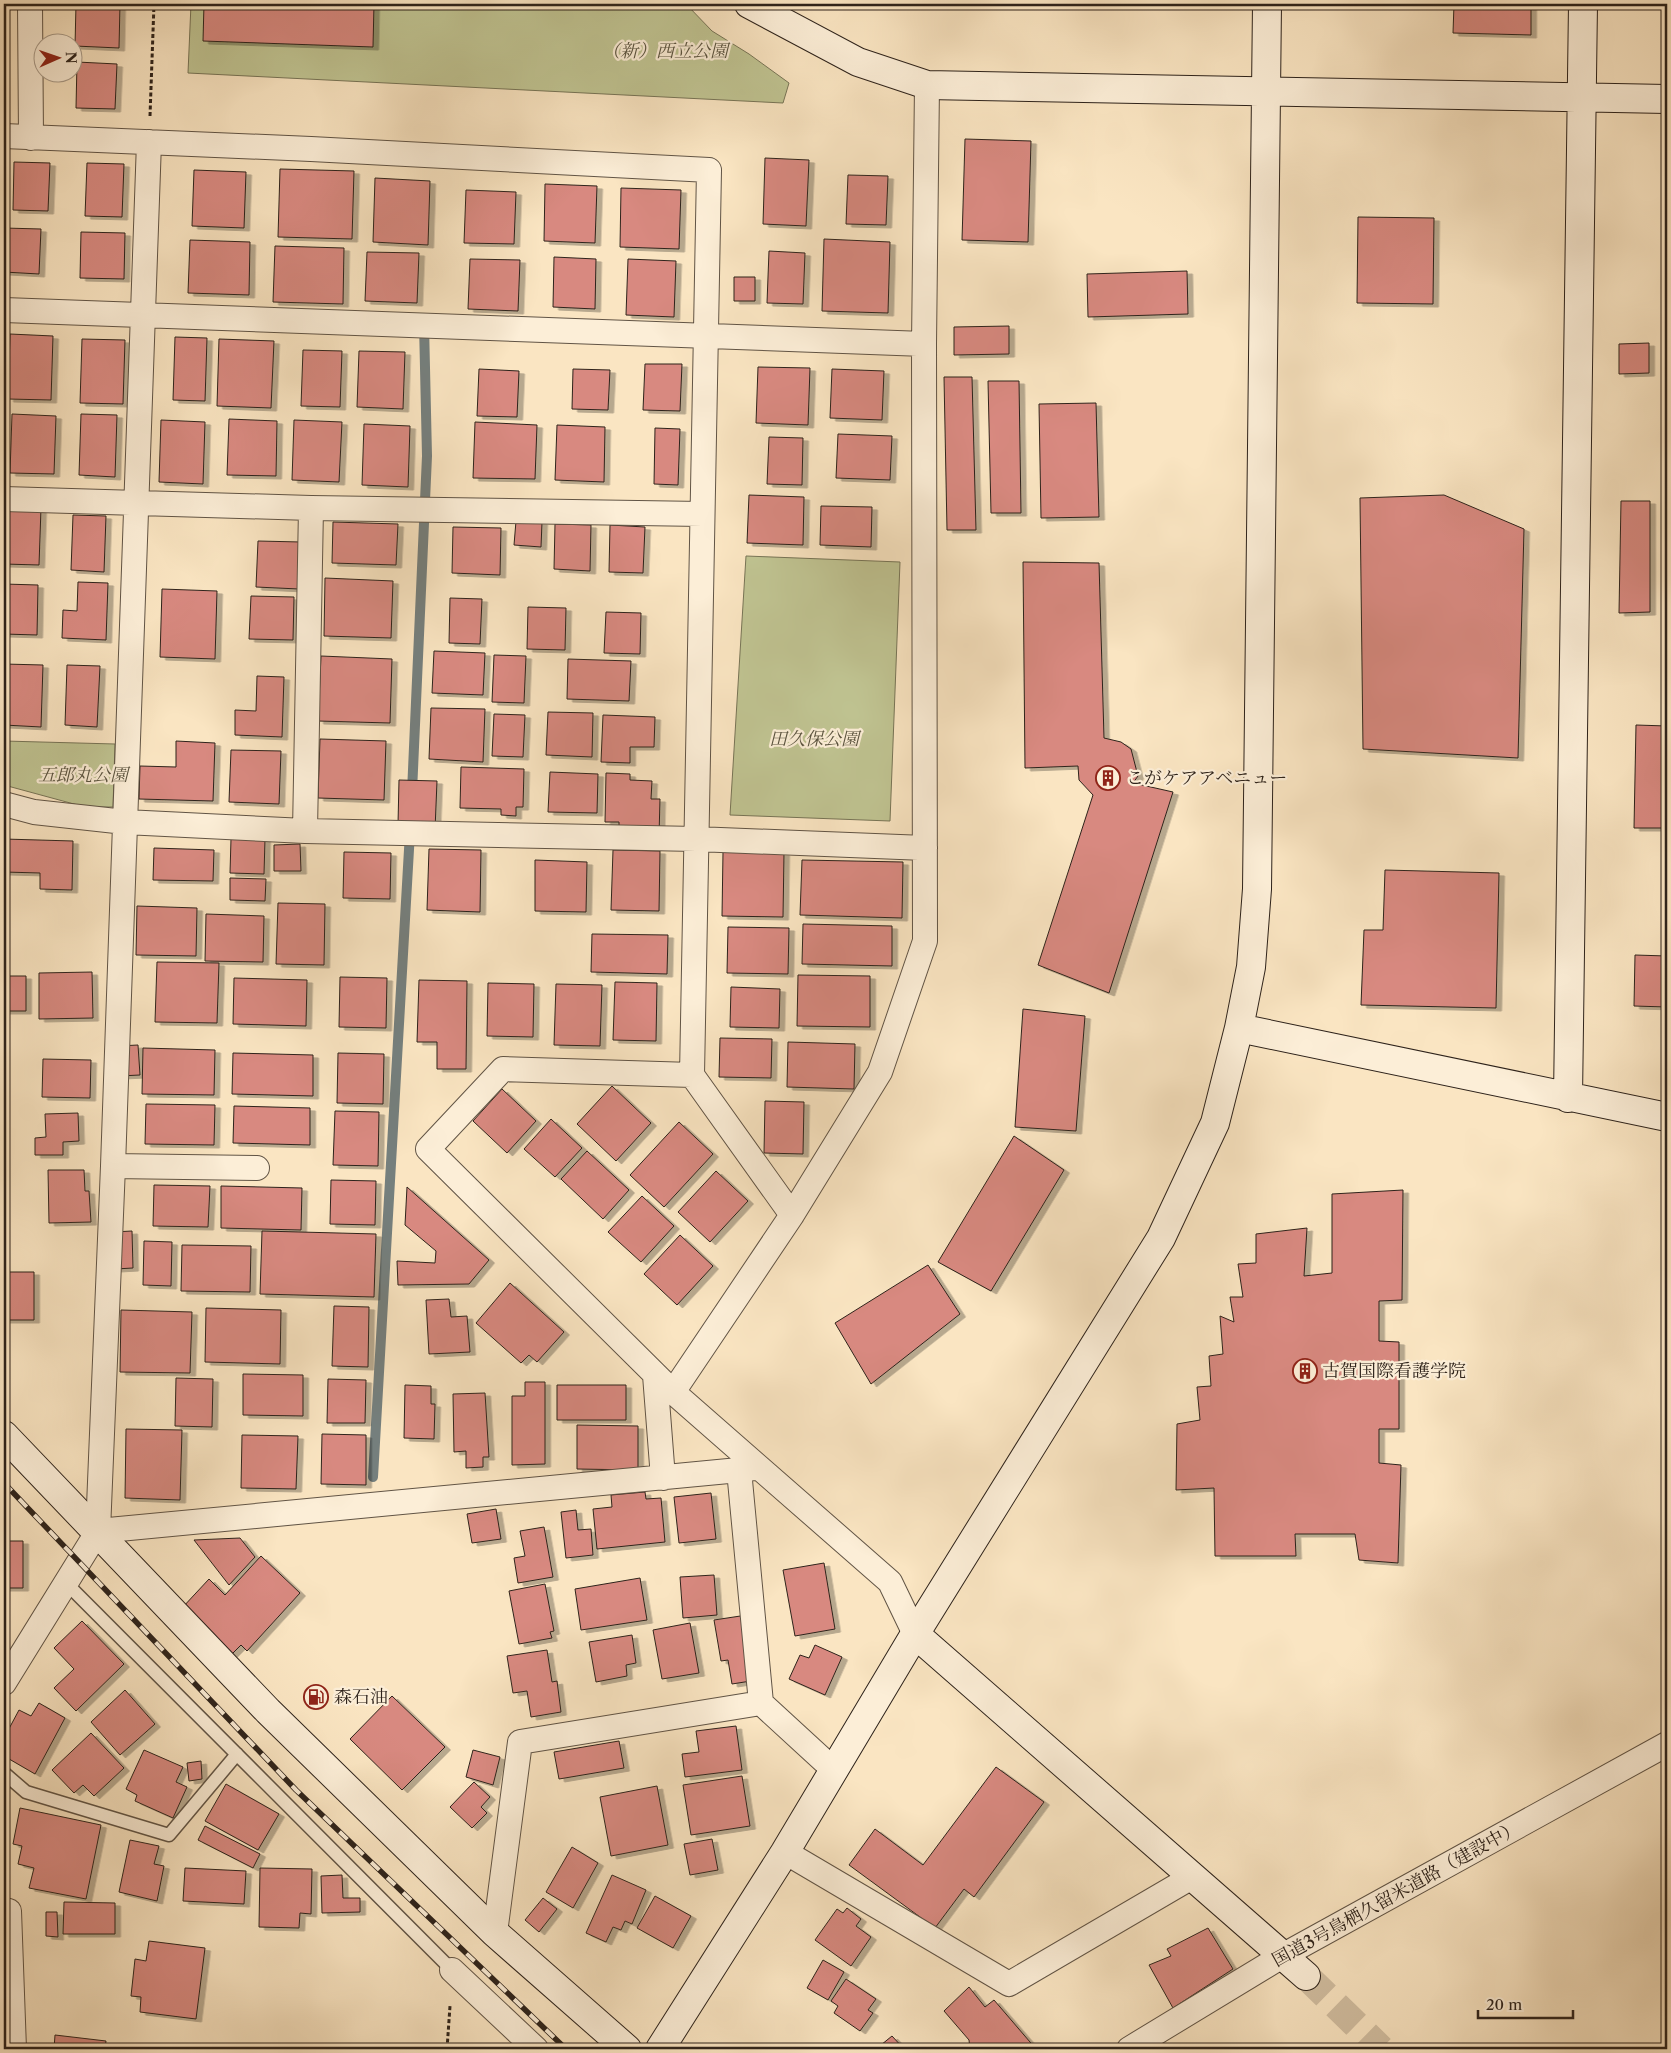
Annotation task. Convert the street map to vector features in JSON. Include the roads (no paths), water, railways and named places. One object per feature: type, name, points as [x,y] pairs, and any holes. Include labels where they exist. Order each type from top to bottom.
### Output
[{"type":"street","points":[[30,4],[31,138]]},
{"type":"street","points":[[749,4],[858,62],[927,85],[1667,99]]},
{"type":"street","points":[[660,2049],[785,1852],[915,1634],[1161,1238],[1215,1123],[1239,1028],[1251,967],[1256,889],[1268,4]]},
{"type":"street","points":[[1568,1098],[1583,4]]},
{"type":"street","points":[[673,1392],[792,1215],[880,1072],[925,941],[924,344],[927,85]]},
{"type":"street","points":[[4,136],[709,170],[692,1075],[792,1215]]},
{"type":"street","points":[[4,1683],[98,1531],[113,1166],[149,142]]},
{"type":"street","points":[[4,310],[924,344]]},
{"type":"street","points":[[4,499],[312,508],[702,514]]},
{"type":"street","points":[[305,831],[312,508]]},
{"type":"street","points":[[4,804],[34,812],[125,822],[305,831],[696,839],[925,848]]},
{"type":"street","points":[[4,816],[34,812]]},
{"type":"street","points":[[1239,1028],[1568,1098],[1667,1117]]},
{"type":"street","points":[[692,1075],[503,1069],[428,1149],[750,1469],[890,1582],[915,1634],[1306,1976]]},
{"type":"street","points":[[113,1166],[257,1168]]},
{"type":"street","points":[[655,1375],[663,1478]]},
{"type":"street","points":[[4,1435],[98,1531],[268,1711],[495,1934],[627,2049]]},
{"type":"street","points":[[98,1531],[750,1469]]},
{"type":"street","points":[[750,1469],[761,1703],[834,1771]]},
{"type":"street","points":[[495,1934],[520,1742],[761,1703]]},
{"type":"street","name":"国道3号鳥栖久留米道路（建設中）","points":[[1129,2049],[1284,1955],[1667,1744]]},
{"type":"street","points":[[785,1852],[1009,1984],[1192,1877]]},
{"type":"street","points":[[4,1910],[9,1911],[14,2049]]},
{"type":"street","points":[[452,1970],[536,2049]]},
{"type":"lane","points":[[66,1582],[452,1970]]},
{"type":"lane","points":[[4,1773],[26,1792],[169,1835],[237,1754]]},
{"type":"waterway","points":[[412,792],[427,456],[424,324]]},
{"type":"waterway","points":[[373,1477],[410,832]]},
{"type":"tunnel","points":[[1306,1976],[1381,2049]]},
{"type":"railway","points":[[4,1483],[296,1790],[566,2049]]},
{"type":"place","name":"こがケアアベニュー","points":[[1108,778]]},
{"type":"place","name":"古賀国際看護学院","points":[[1305,1371]]},
{"type":"place","name":"森石油","points":[[316,1697]]},
{"type":"park label","name":"（新）西立公園","points":[[665,51]]},
{"type":"park label","name":"田久保公園","points":[[814,739]]},
{"type":"park label","name":"五郎丸公園","points":[[83,775]]}]
